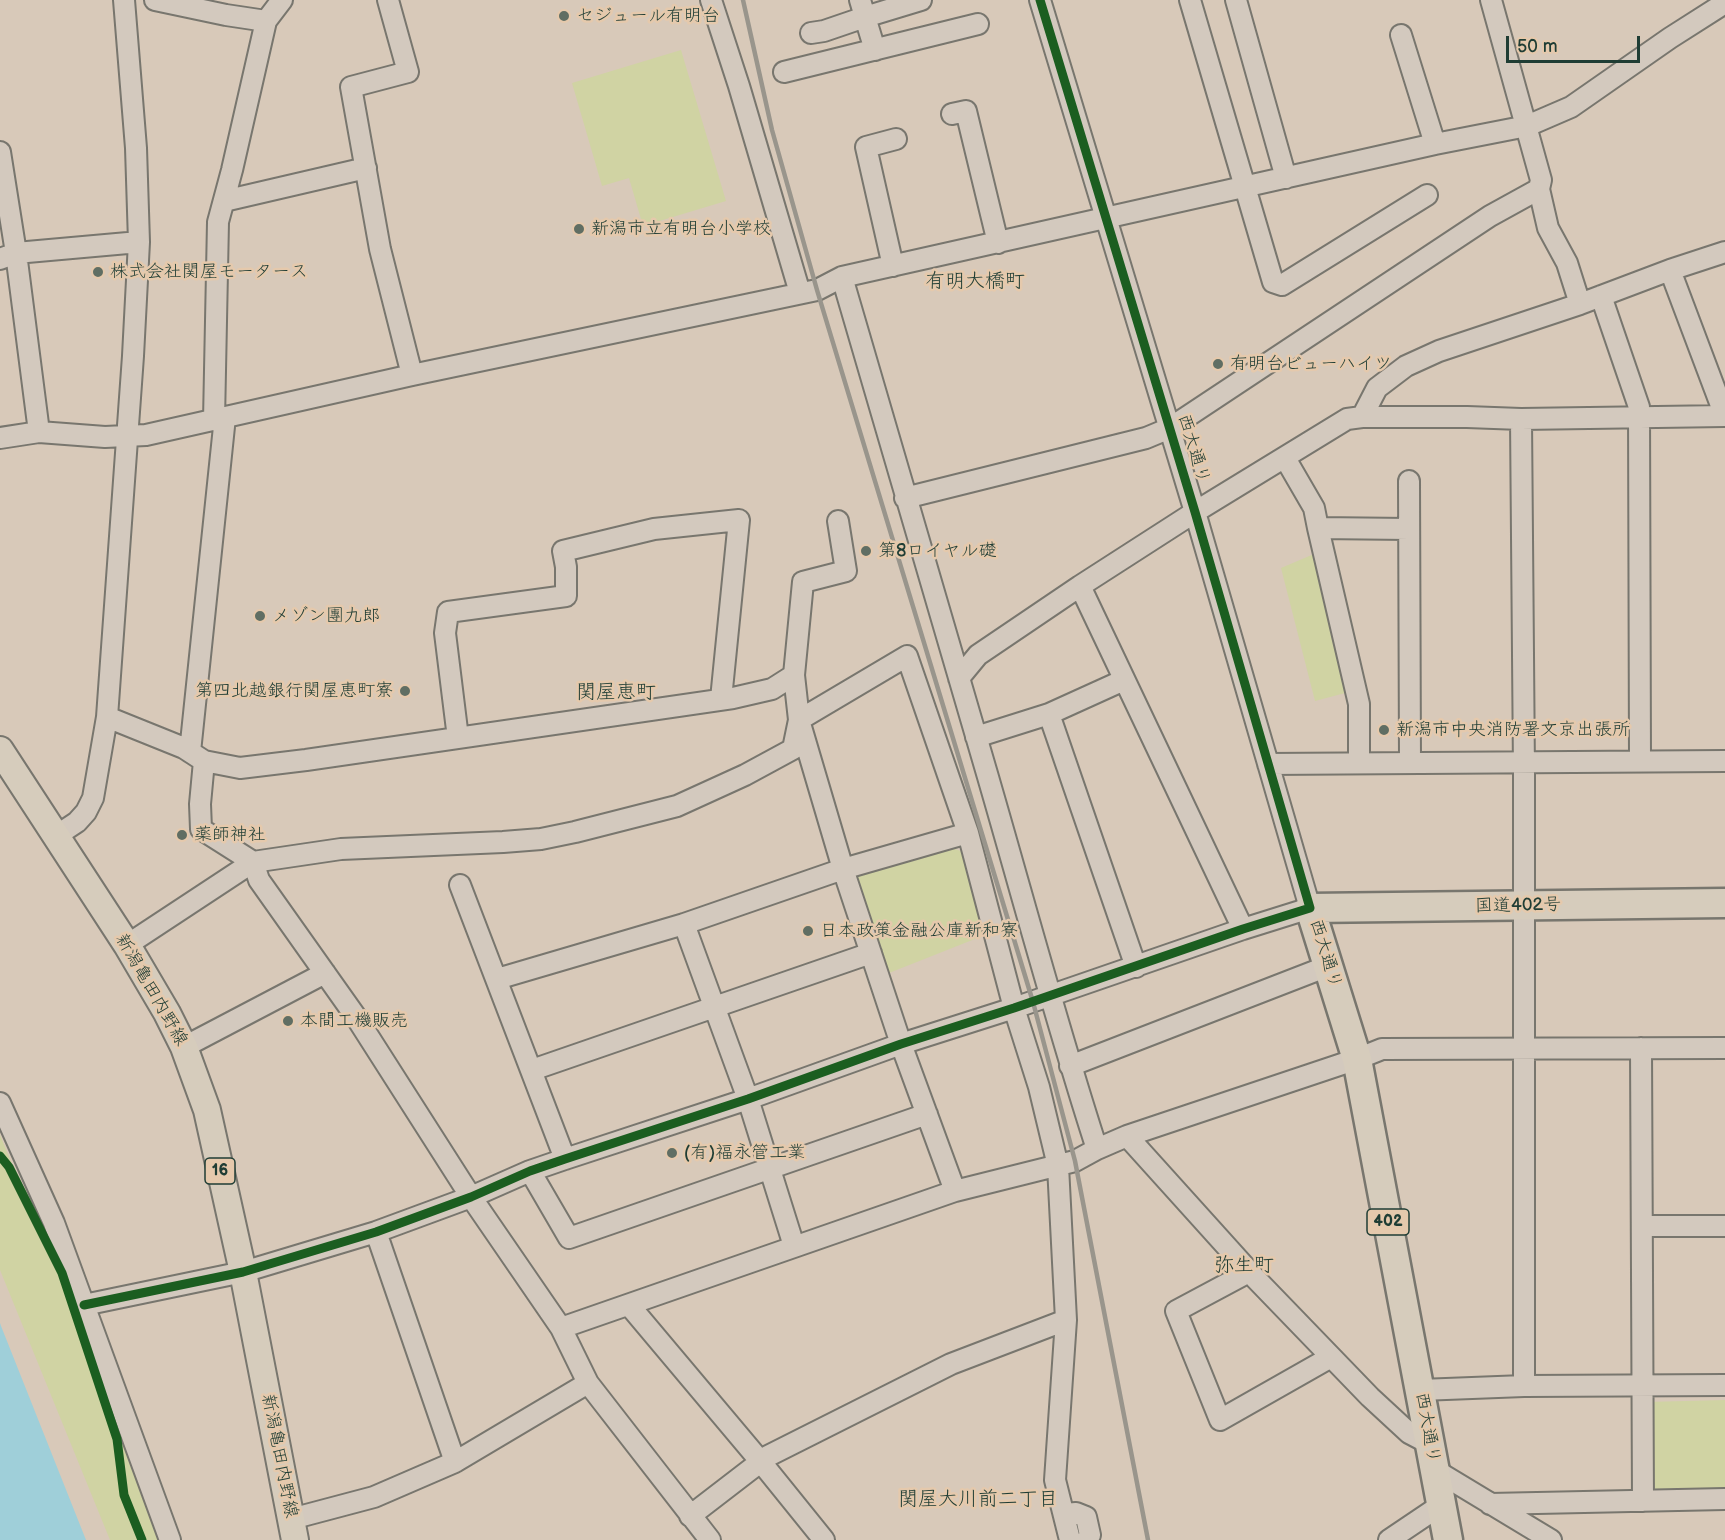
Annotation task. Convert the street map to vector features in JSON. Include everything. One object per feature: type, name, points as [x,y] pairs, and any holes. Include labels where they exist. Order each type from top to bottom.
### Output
[{"type":"highway","name":"国道402号","points":[[1311,908],[1725,903]]},
{"type":"highway","name":"西大通り","points":[[1311,908],[1357,1059],[1448,1540]]},
{"type":"main road","name":"新潟亀田内野線","points":[[3,760],[127,945],[184,1047],[207,1110],[243,1272],[293,1530]]},
{"type":"street","points":[[56,836],[77,822],[86,812],[93,798],[107,717],[139,242],[136,148],[124,0]]},
{"type":"street","points":[[155,0],[266,21]]},
{"type":"street","points":[[388,0],[408,72],[351,87],[380,249],[412,375]]},
{"type":"street","points":[[711,0],[800,293]]},
{"type":"street","points":[[811,33],[824,31],[862,9],[921,0]]},
{"type":"street","name":"西大通り","points":[[1040,0],[1170,428],[1311,908]]},
{"type":"street","points":[[1190,0],[1273,282],[1282,285],[1428,195]]},
{"type":"street","points":[[1236,0],[1286,178]]},
{"type":"street","points":[[1491,0],[1541,180],[1539,189],[1548,228],[1567,263],[1580,304]]},
{"type":"street","points":[[281,1],[266,21],[218,222],[219,419],[197,756],[201,829],[253,862],[259,880],[356,1017],[471,1197],[561,1328],[588,1383],[710,1540]]},
{"type":"street","points":[[0,438],[39,432],[105,437],[146,435],[412,375],[817,290],[842,277],[1435,144],[1527,126],[1571,107],[1725,3]]},
{"type":"street","points":[[862,9],[875,50]]},
{"type":"street","points":[[784,72],[978,24]]},
{"type":"street","points":[[1401,35],[1435,144]]},
{"type":"street","points":[[952,114],[966,111],[998,243]]},
{"type":"street","points":[[893,266],[866,147],[896,139]]},
{"type":"street","points":[[0,152],[8,256],[39,432]]},
{"type":"street","points":[[224,201],[366,168]]},
{"type":"street","points":[[905,498],[1146,438],[1170,428],[1490,216],[1539,189]]},
{"type":"street","points":[[8,256],[139,242]]},
{"type":"street","points":[[1362,417],[1377,388],[1406,366],[1439,351],[1725,252]]},
{"type":"street","points":[[959,678],[978,655],[1080,586],[1347,419],[1362,417],[1521,419],[1725,417],[1670,270]]},
{"type":"street","points":[[842,277],[1070,1066],[1097,1149]]},
{"type":"street","points":[[1601,296],[1639,407],[1640,761]]},
{"type":"street","points":[[1521,419],[1524,761],[1524,1386]]},
{"type":"street","points":[[1285,458],[1314,508],[1359,704],[1359,763]]},
{"type":"street","points":[[1409,481],[1410,762]]},
{"type":"street","points":[[458,738],[445,633],[448,612],[566,596],[566,567],[563,551],[654,530],[739,520],[721,699]]},
{"type":"street","points":[[838,521],[846,571],[803,582],[794,675],[799,720],[843,869],[901,1044],[955,1191]]},
{"type":"street","points":[[1318,528],[1410,529]]},
{"type":"street","points":[[1080,586],[1243,929]]},
{"type":"street","points":[[127,945],[253,862],[341,849],[541,839],[676,806],[745,775],[793,749],[799,720],[907,656],[968,833],[1014,1008],[1039,1087],[1058,1166],[1066,1320],[1055,1480],[1070,1540]]},
{"type":"street","points":[[107,717],[184,748],[197,756],[240,768],[721,699],[772,689],[794,675]]},
{"type":"street","points":[[976,737],[1049,714],[1124,680]]},
{"type":"street","points":[[1049,714],[1136,967]]},
{"type":"street","points":[[1268,764],[1725,761]]},
{"type":"street","points":[[497,979],[684,924],[843,869],[968,833]]},
{"type":"street","points":[[460,885],[565,1159]]},
{"type":"street","points":[[84,1305],[243,1272],[376,1232],[471,1197],[530,1171],[748,1099],[901,1044],[1311,908]]},
{"type":"street","points":[[684,924],[748,1099],[794,1246]]},
{"type":"street","points":[[532,1070],[871,953]]},
{"type":"street","points":[[1070,1066],[1328,966]]},
{"type":"street","points":[[184,1047],[325,973]]},
{"type":"street","points":[[1641,1048],[1643,1501]]},
{"type":"street","points":[[561,1328],[955,1191],[1074,1161],[1127,1136],[1382,1049],[1725,1048]]},
{"type":"street","points":[[0,1103],[54,1223],[170,1540]]},
{"type":"street","points":[[530,1171],[569,1238],[927,1114]]},
{"type":"street","points":[[1127,1136],[1249,1272],[1370,1397],[1433,1457],[1490,1504],[1551,1540]]},
{"type":"street","points":[[1642,1226],[1725,1226]]},
{"type":"street","points":[[376,1232],[455,1462]]},
{"type":"street","points":[[1249,1272],[1176,1311],[1220,1420],[1331,1357]]},
{"type":"street","points":[[629,1305],[824,1540]]},
{"type":"street","points":[[690,1516],[768,1456],[951,1364],[1066,1320]]},
{"type":"street","points":[[293,1530],[455,1462],[588,1383]]},
{"type":"street","points":[[1420,1390],[1524,1386],[1725,1385]]},
{"type":"street","points":[[1490,1504],[1725,1499]]},
{"type":"street","points":[[1389,1540],[1442,1505]]},
{"type":"street","points":[[1064,1514],[1076,1513],[1086,1517],[1090,1535],[1087,1540]]},
{"type":"green space","points":[[681,50],[726,201],[643,226],[629,178],[602,186],[572,83]]},
{"type":"green space","points":[[1314,554],[1349,692],[1315,701],[1281,568]]},
{"type":"green space","points":[[949,847],[964,852],[985,935],[884,975],[854,879],[857,874]]},
{"type":"green space","points":[[0,1135],[59,1277],[162,1540],[110,1540],[0,1270]]},
{"type":"green space","points":[[1725,1400],[1725,1493],[1648,1495],[1646,1402]]},
{"type":"water","points":[[0,1323],[1,1326],[86,1540],[0,1540]]},
{"type":"railway","points":[[743,0],[772,130],[817,290],[1033,1002],[1075,1161],[1148,1540]]},
{"type":"cycle path","points":[[84,1305],[243,1272],[376,1232],[471,1197],[530,1171],[748,1099],[901,1044],[1310,908],[1195,512],[1040,0]]},
{"type":"cycle path","points":[[0,1156],[9,1167],[62,1273],[117,1439],[124,1495],[142,1540]]},
{"type":"place","name":"セジュール有明台","points":[[564,16]]},
{"type":"place","name":"新潟市立有明台小学校","points":[[579,229]]},
{"type":"place","name":"株式会社関屋モータース","points":[[98,272]]},
{"type":"place","name":"有明台ビューハイツ","points":[[1218,364]]},
{"type":"place","name":"第8ロイヤル礎","points":[[866,551]]},
{"type":"place","name":"メゾン團九郎","points":[[260,616]]},
{"type":"place","name":"第四北越銀行関屋恵町寮","points":[[405,691]]},
{"type":"place","name":"新潟市中央消防署文京出張所","points":[[1384,730]]},
{"type":"place","name":"薬師神社","points":[[182,835]]},
{"type":"place","name":"日本政策金融公庫新和寮","points":[[808,931]]},
{"type":"place","name":"本間工機販売","points":[[288,1021]]},
{"type":"place","name":"(有)福永管工業","points":[[672,1153]]},
{"type":"district","name":"有明大橋町","points":[[975,282]]},
{"type":"district","name":"関屋恵町","points":[[616,693]]},
{"type":"district","name":"弥生町","points":[[1244,1266]]},
{"type":"district","name":"関屋大川前二丁目","points":[[978,1500]]}]
